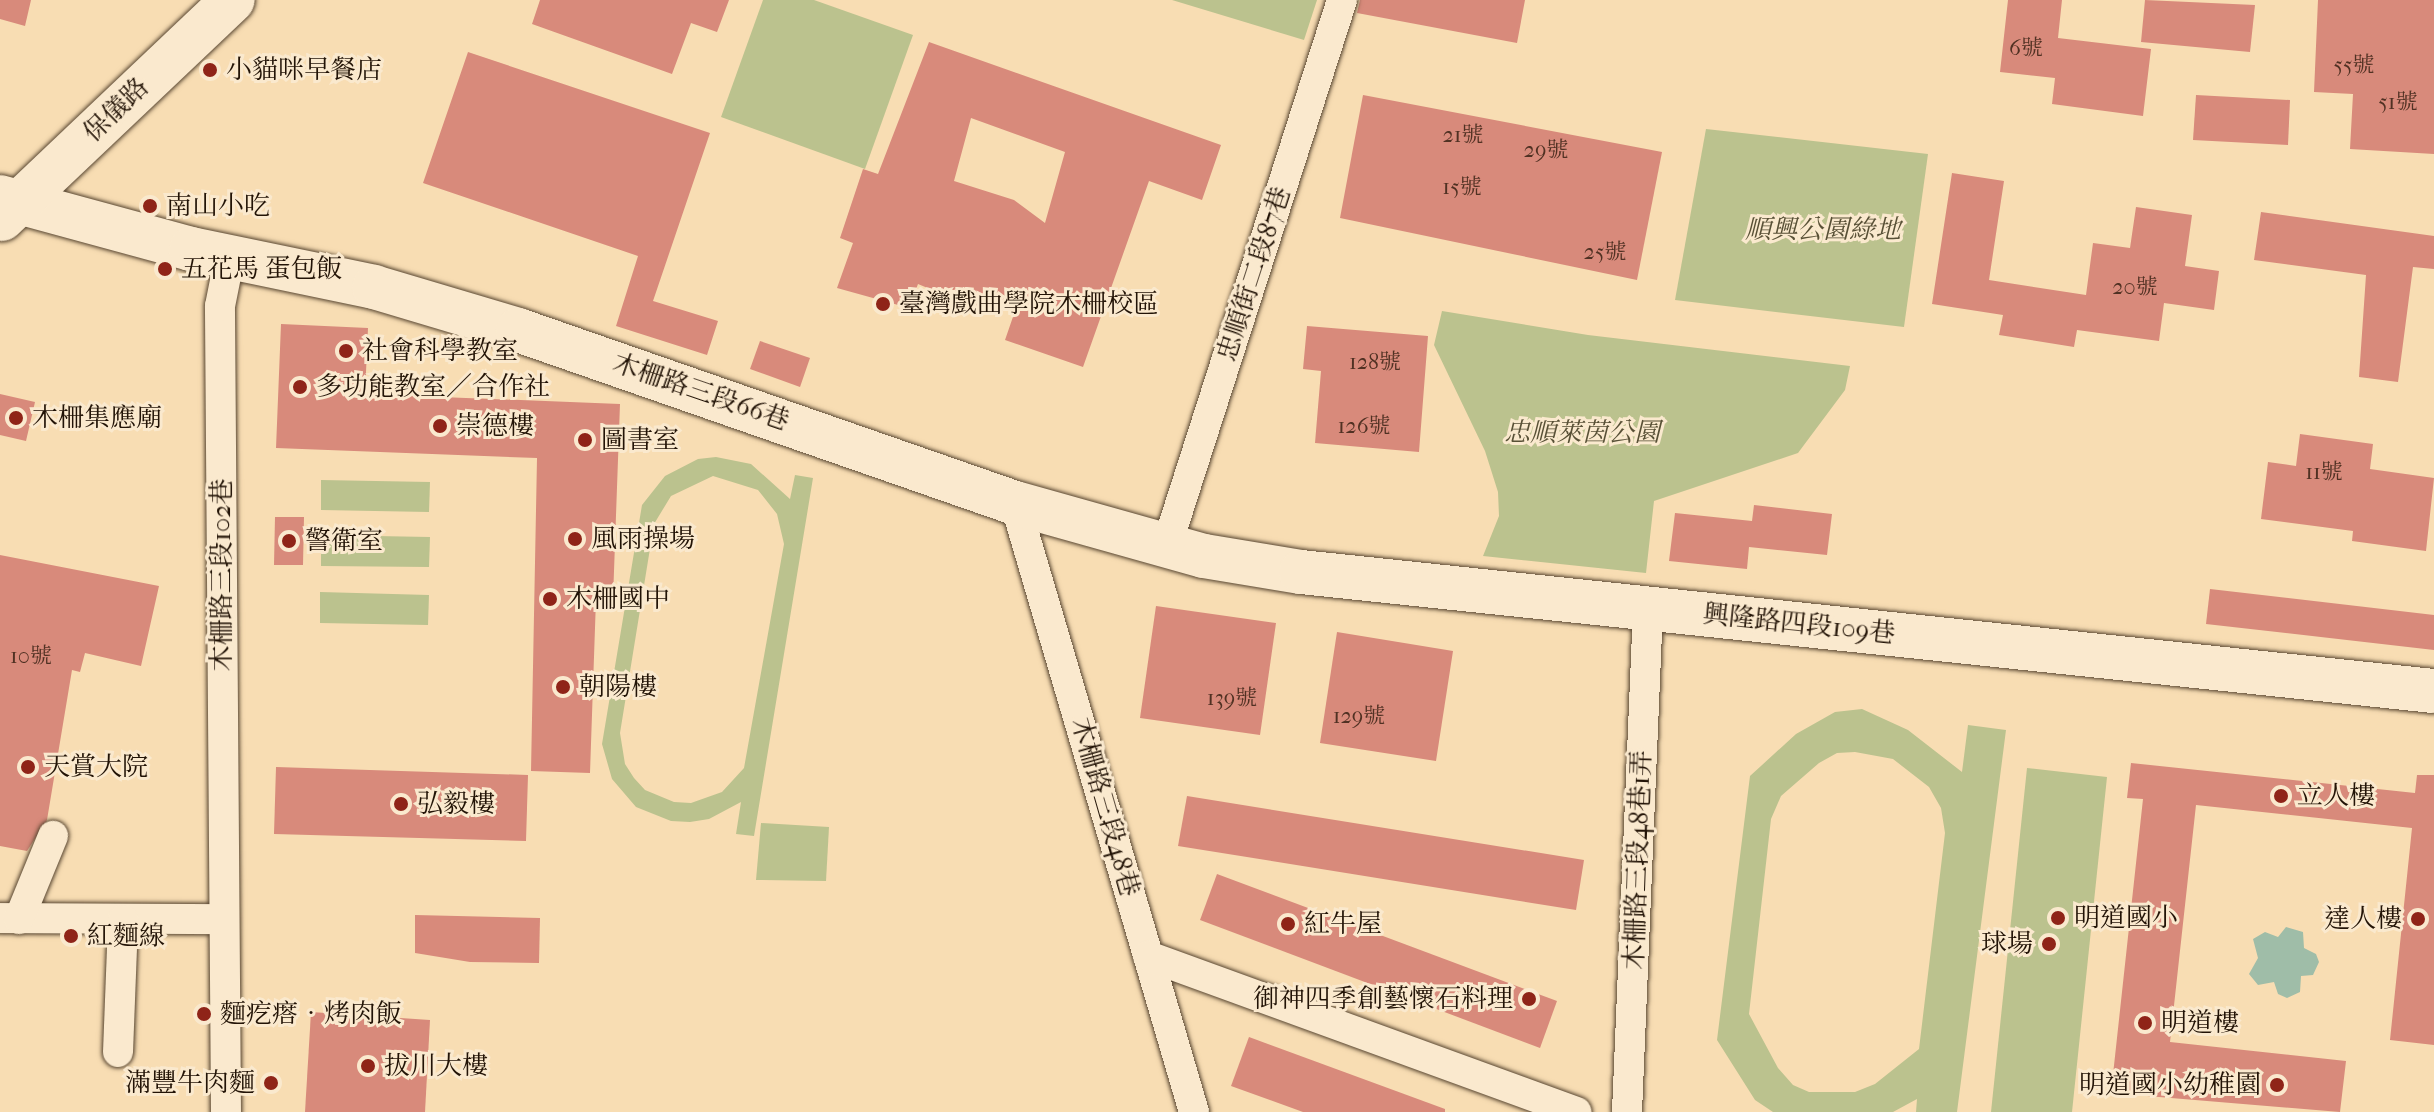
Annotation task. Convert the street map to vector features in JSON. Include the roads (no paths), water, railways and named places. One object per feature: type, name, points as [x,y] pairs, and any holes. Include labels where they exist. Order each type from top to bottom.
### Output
[{"type":"street","name":"保儀路","points":[[7,207],[231,0]]},
{"type":"street","name":"忠順街二段87巷","points":[[1166,548],[1342,0]]},
{"type":"street","points":[[7,207],[230,256]]},
{"type":"street","name":"木柵路三段66巷","points":[[230,256],[374,287],[518,330],[1015,503],[1166,548]]},
{"type":"street","name":"木柵路三段102巷","points":[[226,1112],[220,306],[230,256]]},
{"type":"street","name":"木柵路三段48巷","points":[[1015,503],[1194,1112]]},
{"type":"street","name":"興隆路四段109巷","points":[[1166,548],[1301,572],[2434,691]]},
{"type":"street","name":"木柵路三段48巷1弄","points":[[1627,1112],[1648,608]]},
{"type":"street","points":[[53,836],[9,918],[224,919]]},
{"type":"street","points":[[118,1052],[123,920]]},
{"type":"street","points":[[1148,956],[1576,1112]]},
{"type":"place","name":"小貓咪早餐店","points":[[210,70]]},
{"type":"place","name":"南山小吃","points":[[150,206]]},
{"type":"place","name":"五花馬 蛋包飯","points":[[165,269]]},
{"type":"place","name":"臺灣戲曲學院木柵校區","points":[[883,304]]},
{"type":"place","name":"社會科學教室","points":[[346,351]]},
{"type":"place","name":"多功能教室／合作社","points":[[300,387]]},
{"type":"place","name":"木柵集應廟","points":[[16,418]]},
{"type":"place","name":"崇德樓","points":[[440,426]]},
{"type":"place","name":"圖書室","points":[[585,440]]},
{"type":"place","name":"風雨操場","points":[[575,539]]},
{"type":"place","name":"警衛室","points":[[289,541]]},
{"type":"place","name":"木柵國中","points":[[550,599]]},
{"type":"place","name":"朝陽樓","points":[[563,687]]},
{"type":"place","name":"天賞大院","points":[[28,767]]},
{"type":"place","name":"立人樓","points":[[2281,796]]},
{"type":"place","name":"弘毅樓","points":[[401,804]]},
{"type":"place","name":"明道國小","points":[[2058,918]]},
{"type":"place","name":"達人樓","points":[[2418,919]]},
{"type":"place","name":"紅牛屋","points":[[1288,924]]},
{"type":"place","name":"紅麵線","points":[[71,936]]},
{"type":"place","name":"球場","points":[[2049,944]]},
{"type":"place","name":"御神四季創藝懷石料理","points":[[1529,999]]},
{"type":"place","name":"麵疙瘩‧烤肉飯","points":[[204,1014]]},
{"type":"place","name":"明道樓","points":[[2145,1023]]},
{"type":"place","name":"拔川大樓","points":[[368,1066]]},
{"type":"place","name":"滿豐牛肉麵","points":[[271,1083]]},
{"type":"place","name":"明道國小幼稚園","points":[[2277,1085]]},
{"type":"park label","name":"順興公園綠地","points":[[1823,230]]},
{"type":"park label","name":"忠順萊茵公園","points":[[1582,433]]}]
